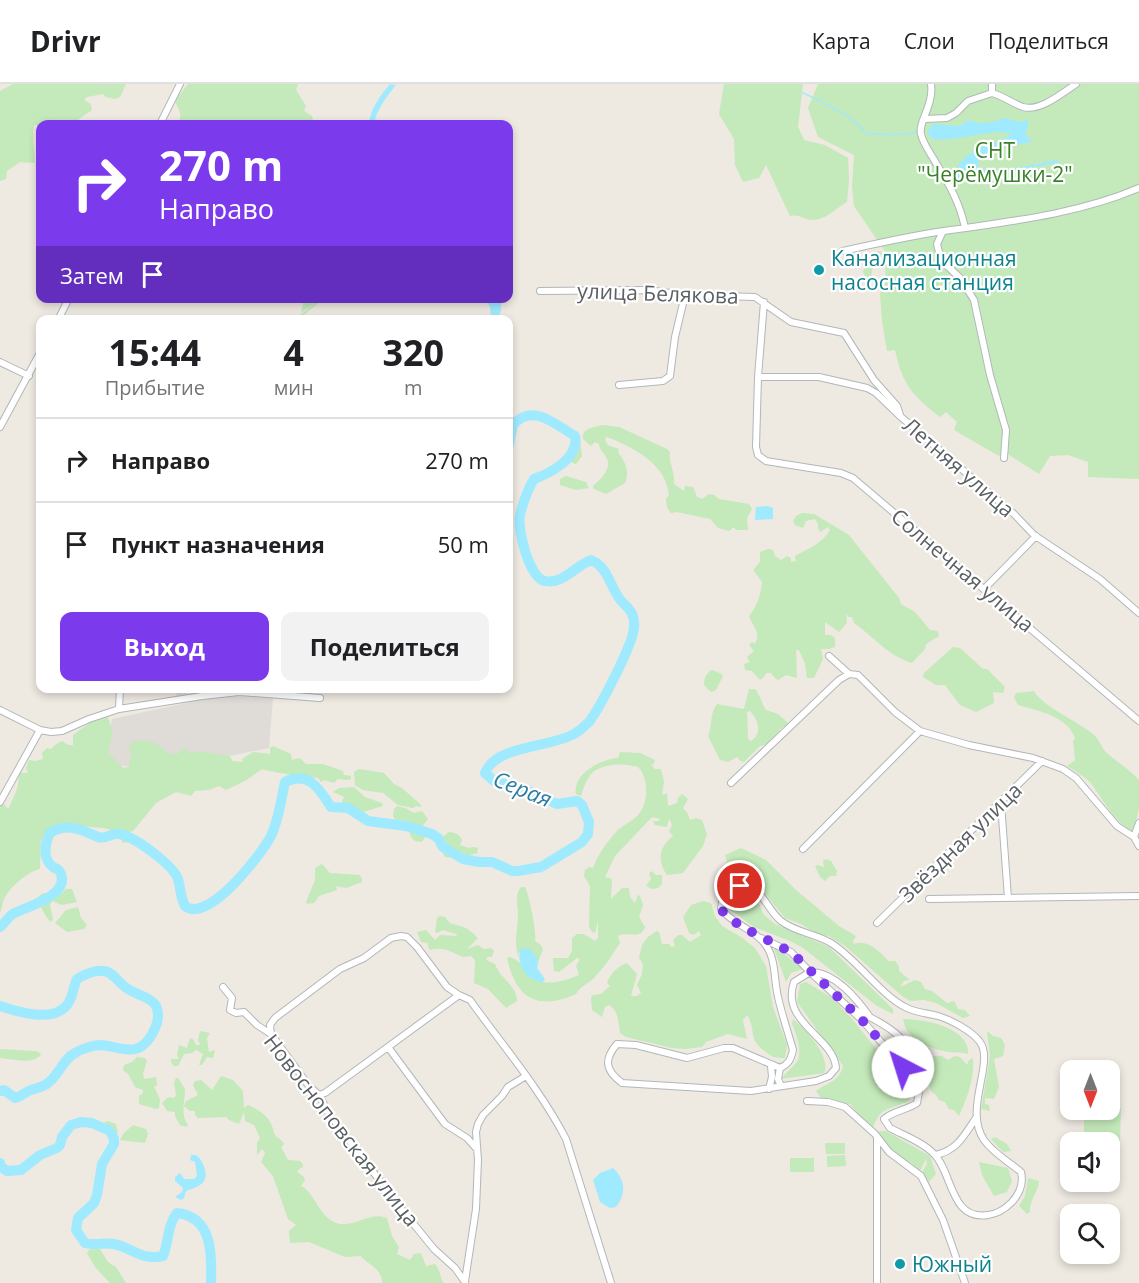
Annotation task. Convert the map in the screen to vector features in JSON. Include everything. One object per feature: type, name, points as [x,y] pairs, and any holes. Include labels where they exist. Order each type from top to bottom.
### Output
[{"type":"street","points":[[162,120],[180,84]]},
{"type":"street","points":[[931,84],[931,99],[920,129],[921,136],[960,206],[965,228]]},
{"type":"street","points":[[992,84],[992,93]]},
{"type":"street","points":[[924,119],[946,118],[956,113],[968,101],[992,93],[1021,106],[1032,108],[1076,84]]},
{"type":"street","points":[[843,251],[1089,206],[1139,188]]},
{"type":"street","points":[[943,231],[937,244],[941,260],[960,278],[974,300],[990,375],[1006,430],[1004,458]]},
{"type":"street","name":"улица Белякова","points":[[540,291],[647,290],[685,295],[755,297],[791,322],[844,333],[874,380],[897,406],[901,417]]},
{"type":"street","points":[[619,385],[663,381],[670,376],[675,337],[685,295]]},
{"type":"street","points":[[758,377],[764,302]]},
{"type":"street","points":[[0,427],[36,361]]},
{"type":"street","points":[[0,362],[29,375]]},
{"type":"street","name":"Летняя улица","points":[[758,377],[819,377],[867,388],[876,393],[1036,536],[1100,579],[1139,613]]},
{"type":"street","name":"Солнечная улица","points":[[758,377],[756,447],[758,455],[766,461],[841,472],[853,478],[1139,721]]},
{"type":"street","points":[[985,588],[1036,536]]},
{"type":"street","points":[[829,656],[849,674],[858,675],[895,712],[920,731],[960,743],[1042,761],[1063,769],[1076,778],[1117,826],[1134,837],[1139,846]]},
{"type":"street","points":[[731,783],[839,680],[849,674]]},
{"type":"street","points":[[119,710],[120,693]]},
{"type":"street","points":[[0,710],[40,730],[62,731],[89,719],[119,710],[230,693]]},
{"type":"street","points":[[252,693],[320,698]]},
{"type":"street","points":[[0,802],[40,730]]},
{"type":"street","points":[[802,849],[920,731]]},
{"type":"street","name":"Звёздная улица","points":[[877,923],[1042,761]]},
{"type":"street","points":[[1000,803],[1008,898]]},
{"type":"street","points":[[1134,837],[1139,823]]},
{"type":"street","points":[[847,1006],[870,1017],[905,1040],[919,1073],[921,1087],[917,1103],[884,1119],[890,1128],[936,1155],[955,1198],[971,1214],[991,1215],[1000,1212],[1013,1202],[1022,1186],[1021,1172],[990,1148],[983,1138],[976,1118],[983,1050],[980,1042],[954,1024],[903,1006],[830,943],[780,920],[762,894],[749,884],[732,889],[723,896],[721,909],[735,923],[791,952],[878,1037],[921,1087]]},
{"type":"street","points":[[928,899],[1139,896]]},
{"type":"street","points":[[271,1034],[270,1024],[275,1018],[340,969],[364,958],[391,938],[401,936],[410,939],[447,987],[470,1000],[553,1114],[566,1139],[611,1283]]},
{"type":"street","points":[[758,936],[767,946],[772,959],[778,995],[793,1050],[786,1066],[780,1068],[771,1066],[733,1048],[724,1048],[687,1058],[636,1045],[616,1044],[608,1058],[608,1067],[613,1077],[622,1083],[751,1091],[816,1081],[829,1076],[836,1068],[835,1064],[829,1053],[801,1020],[792,1004],[790,991],[794,982],[810,972],[823,972],[855,998],[870,1017]]},
{"type":"street","name":"Новосноповская улица","points":[[223,987],[232,998],[230,1010],[236,1013],[244,1012],[257,1025],[271,1034],[309,1086],[319,1095],[329,1114],[403,1211],[434,1249],[455,1268],[465,1283]]},
{"type":"street","points":[[319,1095],[325,1093],[459,995]]},
{"type":"street","points":[[388,1047],[445,1124],[467,1138],[476,1148]]},
{"type":"street","points":[[769,1089],[772,1077],[771,1066]]},
{"type":"street","points":[[780,1068],[778,1079],[781,1086]]},
{"type":"street","points":[[465,1283],[476,1209],[476,1132],[483,1115],[508,1087],[526,1076]]},
{"type":"street","points":[[807,1101],[828,1102],[845,1107],[877,1137],[889,1152],[921,1176],[943,1220],[965,1283]]},
{"type":"street","points":[[936,1155],[949,1152],[976,1118]]},
{"type":"street","points":[[877,1137],[877,1283]]},
{"type":"shaded area","points":[[177,693],[187,693],[185,696],[174,698]]},
{"type":"shaded area","points":[[218,696],[273,698],[269,748],[219,758],[130,767],[104,763],[112,719]]},
{"type":"green space","points":[[13,84],[126,84],[120,97],[115,99],[103,94],[87,97],[84,100],[91,104],[92,110],[78,120],[36,120],[33,130],[35,163],[20,162],[7,171],[6,179],[0,181],[0,91]]},
{"type":"green space","points":[[188,84],[298,84],[296,90],[306,106],[304,111],[312,116],[313,120],[179,120],[180,112],[175,101]]},
{"type":"green space","points":[[724,84],[803,84],[798,127],[804,140],[825,145],[848,158],[847,202],[826,216],[810,220],[790,216],[766,165],[759,178],[743,182],[735,165],[734,139],[719,114]]},
{"type":"green space","name":"СНТ \"Черёмушки-2\"","points":[[818,84],[1139,84],[1139,479],[1088,477],[1088,462],[1068,455],[1050,456],[1039,474],[1006,453],[999,456],[954,430],[957,422],[946,412],[940,417],[916,396],[905,381],[895,350],[887,351],[880,293],[885,286],[886,256],[874,267],[871,284],[866,280],[863,271],[868,254],[880,251],[886,255],[886,253],[854,206],[852,187],[854,155],[818,137],[808,108]]},
{"type":"green space","points":[[303,303],[316,303],[301,313]]},
{"type":"green space","points":[[316,303],[319,303],[304,315],[300,315]]},
{"type":"green space","points":[[602,425],[619,427],[667,449],[670,452],[674,484],[684,491],[685,486],[693,487],[697,497],[702,499],[709,494],[719,499],[749,504],[752,509],[747,518],[748,530],[736,530],[734,527],[729,531],[718,528],[710,519],[677,512],[671,513],[666,502],[669,496],[667,485],[655,466],[638,452],[607,437],[605,438],[608,445],[619,449],[618,452],[623,459],[627,475],[625,483],[606,494],[594,489],[593,486],[607,469],[608,461],[599,444],[595,442],[591,446],[583,439],[583,435],[588,429]]},
{"type":"green space","points":[[580,440],[582,456],[575,464],[569,461],[571,457],[569,449],[572,442]]},
{"type":"green space","points":[[566,476],[586,482],[589,488],[576,490],[560,485],[560,479]]},
{"type":"green space","points":[[802,513],[814,514],[849,535],[899,598],[901,604],[915,612],[930,630],[938,631],[939,636],[926,644],[925,649],[912,663],[888,651],[854,623],[852,617],[848,617],[846,613],[847,623],[839,632],[825,622],[825,635],[835,638],[835,647],[821,649],[823,659],[814,678],[807,678],[805,664],[799,650],[796,650],[797,678],[786,675],[778,680],[771,673],[766,673],[760,680],[752,671],[745,670],[744,664],[750,662],[747,657],[754,651],[749,645],[752,642],[755,644],[757,640],[756,629],[749,616],[760,596],[762,582],[753,570],[760,562],[760,552],[773,550],[775,556],[781,560],[787,556],[791,558],[791,562],[796,561],[795,556],[819,543],[830,530],[828,527],[820,532],[815,519],[806,521],[803,528],[795,525],[793,521]]},
{"type":"green space","points":[[953,647],[960,648],[983,669],[987,669],[1005,687],[1003,693],[993,692],[994,703],[976,712],[960,705],[945,685],[936,685],[923,677],[924,673]]},
{"type":"green space","points":[[712,670],[723,676],[716,690],[711,692],[704,682],[707,674]]},
{"type":"green space","points":[[749,689],[755,689],[766,710],[778,714],[788,723],[787,726],[781,728],[770,744],[760,746],[744,762],[737,757],[728,762],[720,760],[708,736],[715,708],[717,704],[744,709]],"holes":[[[750,711],[758,730],[751,741],[748,739],[747,712]]]},
{"type":"green space","points":[[1034,691],[1045,703],[1094,735],[1105,751],[1139,780],[1139,809],[1133,832],[1116,818],[1088,780],[1067,766],[1075,760],[1073,741],[1075,738],[1066,724],[1059,719],[1018,705],[1014,697],[1016,693]]},
{"type":"green space","points":[[108,717],[113,733],[108,752],[123,768],[129,767],[131,752],[129,747],[133,741],[150,741],[174,754],[186,748],[191,753],[222,754],[230,756],[232,761],[243,762],[242,759],[253,752],[270,754],[270,748],[273,746],[291,754],[292,760],[300,758],[306,764],[323,764],[343,771],[344,775],[351,776],[351,779],[338,779],[334,783],[324,780],[321,782],[318,778],[262,769],[226,790],[219,786],[209,790],[195,791],[191,796],[176,792],[156,803],[133,831],[129,832],[132,838],[123,843],[117,832],[104,828],[57,824],[51,828],[54,835],[52,837],[45,835],[41,840],[40,869],[25,876],[10,890],[4,899],[0,913],[0,805],[4,804],[8,809],[16,792],[19,775],[28,773],[26,768],[29,760],[43,759],[42,753],[47,748],[51,749],[62,741],[73,745],[73,735],[91,722]]},
{"type":"green space","points":[[620,752],[640,753],[655,760],[653,765],[650,764],[655,769],[661,769],[664,782],[662,795],[667,793],[668,806],[677,803],[682,794],[688,799],[683,808],[690,820],[696,818],[702,820],[707,834],[703,846],[683,873],[667,875],[662,865],[661,854],[668,840],[673,836],[669,831],[672,825],[669,818],[667,827],[655,825],[653,821],[660,819],[652,817],[615,856],[605,877],[612,879],[611,899],[622,888],[629,888],[630,897],[635,903],[638,895],[640,896],[643,905],[639,917],[645,927],[643,931],[618,936],[620,943],[608,961],[576,994],[550,1001],[531,998],[516,983],[507,958],[518,961],[537,980],[548,983],[561,981],[579,975],[576,966],[580,959],[577,958],[559,972],[554,971],[553,958],[568,958],[572,951],[572,938],[577,934],[584,934],[595,941],[598,938],[598,921],[595,933],[589,927],[590,886],[584,876],[585,870],[589,867],[593,868],[600,854],[618,830],[642,810],[646,797],[646,784],[638,767],[620,765],[596,770],[586,782],[581,796],[576,794],[576,787],[578,780],[589,769],[604,761],[618,758]]},
{"type":"green space","points":[[359,769],[384,773],[421,807],[398,805],[383,793],[363,790],[355,785],[354,772]]},
{"type":"green space","points":[[354,787],[365,797],[382,803],[383,806],[360,813],[353,806],[345,806],[342,802],[344,797],[333,792],[339,788]]},
{"type":"green space","points":[[397,806],[414,813],[422,811],[428,819],[423,825],[425,830],[422,832],[425,837],[422,842],[415,841],[411,837],[408,826],[403,823],[404,820],[396,821],[393,816]]},
{"type":"green space","points":[[449,832],[460,836],[462,840],[460,845],[478,848],[477,853],[459,858],[445,857],[441,838]]},
{"type":"green space","points":[[741,848],[766,860],[796,890],[839,926],[856,936],[854,944],[864,943],[877,950],[888,961],[895,961],[899,966],[899,971],[910,980],[904,981],[900,987],[915,980],[921,982],[925,989],[932,991],[947,1003],[954,1001],[958,1009],[965,1010],[970,1016],[963,1018],[936,1003],[924,1000],[910,1001],[845,946],[829,936],[818,935],[801,924],[785,918],[753,879],[729,869],[725,855]]},
{"type":"green space","points":[[826,859],[831,861],[837,871],[836,876],[830,876],[825,881],[820,877],[815,866],[824,867],[823,861]]},
{"type":"green space","points":[[322,864],[330,873],[360,875],[362,882],[346,888],[336,886],[337,890],[319,896],[314,903],[307,904],[315,880],[315,868]]},
{"type":"green space","points":[[651,871],[656,875],[662,875],[662,884],[658,888],[652,889],[646,886],[651,879],[649,874]]},
{"type":"green space","points":[[521,887],[525,887],[529,897],[535,941],[541,945],[543,950],[538,962],[519,952],[519,958],[517,952],[517,897]]},
{"type":"green space","points":[[66,889],[72,889],[77,902],[62,905],[52,901],[50,905],[53,919],[51,922],[42,910],[39,896],[43,893],[60,895]]},
{"type":"green space","points":[[738,895],[748,895],[758,902],[764,915],[775,924],[829,947],[893,1009],[893,1014],[877,1006],[803,948],[754,927],[729,909],[730,902]]},
{"type":"green space","points":[[703,901],[711,903],[715,916],[722,926],[755,948],[766,966],[773,1007],[787,1045],[785,1058],[773,1057],[758,1046],[747,1015],[743,1020],[747,1039],[728,1034],[706,1042],[702,1047],[685,1049],[626,1037],[620,1033],[618,1017],[612,1007],[609,1005],[605,1007],[602,1017],[592,1010],[593,995],[601,994],[610,986],[607,983],[612,974],[627,963],[637,974],[631,996],[641,993],[637,985],[643,964],[639,958],[642,945],[648,937],[657,931],[662,944],[669,944],[671,947],[675,946],[673,940],[678,935],[682,935],[690,942],[701,935],[699,931],[694,935],[689,933],[683,917],[691,905]]},
{"type":"green space","points":[[78,907],[81,918],[87,925],[84,929],[67,932],[55,923],[66,910]]},
{"type":"green space","points":[[445,917],[450,923],[468,929],[478,938],[467,949],[478,945],[494,951],[492,957],[486,959],[495,964],[514,991],[517,1001],[506,1008],[488,989],[474,983],[475,960],[471,956],[463,957],[443,949],[430,950],[428,943],[421,942],[417,932],[426,930],[435,940],[440,935],[457,936],[443,930],[435,932],[437,918]]},
{"type":"green space","points":[[774,949],[778,949],[803,969],[791,973],[786,982]]},
{"type":"green space","points":[[806,982],[832,998],[889,1065],[895,1069],[911,1091],[909,1101],[882,1112],[872,1130],[850,1104],[822,1100],[816,1091],[836,1078],[843,1066],[797,1002],[800,984]]},
{"type":"green space","points":[[793,1019],[810,1036],[821,1052],[825,1066],[824,1073],[781,1079],[797,1062],[799,1056]]},
{"type":"green space","points":[[903,1019],[933,1023],[954,1031],[967,1045],[968,1054],[941,1051],[926,1046],[909,1033]]},
{"type":"green space","points":[[200,1031],[210,1033],[207,1038],[209,1052],[215,1050],[213,1058],[207,1057],[202,1065],[199,1065],[203,1054],[196,1050],[184,1054],[178,1066],[174,1066],[171,1059],[179,1059],[177,1055],[179,1045],[187,1048],[190,1038],[196,1045],[200,1045],[198,1040]]},
{"type":"green space","points":[[987,1031],[1001,1038],[1005,1045],[1003,1056],[994,1059],[999,1087],[994,1099],[985,1098],[985,1104],[989,1105],[990,1111],[981,1109],[990,1057]]},
{"type":"green space","points":[[0,1049],[34,1051],[41,1055],[27,1061],[0,1058]]},
{"type":"green space","points":[[916,1050],[929,1052],[932,1056],[942,1056],[948,1060],[955,1056],[960,1057],[967,1065],[973,1058],[972,1080],[959,1116],[931,1091]]},
{"type":"green space","points":[[137,1057],[145,1058],[147,1061],[143,1073],[144,1079],[156,1077],[157,1085],[154,1087],[160,1099],[159,1108],[139,1104],[139,1096],[143,1090],[135,1087],[123,1070],[124,1065]]},
{"type":"green space","points":[[221,1076],[233,1080],[243,1091],[244,1108],[251,1106],[267,1118],[275,1135],[284,1144],[281,1147],[288,1160],[300,1161],[303,1164],[297,1172],[305,1180],[301,1186],[330,1220],[349,1224],[374,1217],[387,1218],[392,1236],[399,1247],[397,1254],[410,1260],[414,1254],[421,1253],[426,1266],[435,1264],[437,1266],[444,1283],[382,1283],[380,1274],[361,1256],[345,1257],[309,1242],[290,1243],[289,1231],[296,1225],[288,1219],[273,1176],[261,1162],[265,1153],[262,1149],[257,1155],[257,1143],[260,1138],[254,1125],[245,1121],[244,1112],[239,1124],[226,1117],[198,1118],[195,1111],[190,1111],[184,1106],[186,1101],[198,1095],[193,1085],[195,1081],[201,1080],[212,1090]]},
{"type":"green space","points":[[176,1078],[185,1089],[184,1112],[188,1125],[186,1127],[180,1125],[175,1112],[167,1111],[162,1103],[168,1097],[174,1098],[176,1095],[174,1082]]},
{"type":"green space","points":[[1121,1108],[1120,1142],[1120,1132],[1084,1132],[1084,1120],[1120,1120]]},
{"type":"green space","points":[[108,1121],[116,1124],[118,1132],[113,1138],[108,1137],[101,1129],[101,1124]]},
{"type":"green space","points":[[133,1125],[146,1129],[148,1134],[145,1143],[120,1140]]},
{"type":"green space","points":[[879,1131],[886,1131],[930,1156],[936,1174],[928,1183],[922,1173],[927,1163],[926,1159],[920,1171],[910,1162],[907,1164],[900,1161],[900,1156],[883,1143]]},
{"type":"green space","points":[[995,1137],[1007,1144],[1011,1151],[1003,1152],[991,1139]]},
{"type":"green space","points":[[825,1143],[845,1143],[845,1154],[826,1154]]},
{"type":"green space","points":[[845,1155],[846,1166],[827,1167],[827,1156]]},
{"type":"green space","points":[[790,1158],[814,1158],[814,1172],[790,1172]]},
{"type":"green space","points":[[979,1162],[1008,1168],[1012,1181],[1007,1192],[994,1196],[982,1175]]},
{"type":"green space","points":[[1028,1178],[1039,1181],[1030,1212],[1027,1214],[1019,1206],[1025,1196]]},
{"type":"green space","points":[[94,1248],[100,1249],[126,1283],[110,1283],[95,1267],[87,1253]]},
{"type":"water","points":[[390,84],[396,85],[379,109],[375,120],[370,120],[373,108]]},
{"type":"water","points":[[1006,118],[1019,122],[1028,120],[1025,133],[1032,142],[993,150],[979,158],[978,168],[999,172],[1055,160],[1062,162],[961,183],[953,175],[963,159],[978,149],[1002,140],[1012,133],[932,139],[927,132],[933,124],[959,126],[970,120],[983,123]]},
{"type":"water","points":[[488,303],[501,303],[499,315],[491,315]]},
{"type":"water","points":[[756,507],[773,508],[773,519],[755,520]]},
{"type":"water","points":[[526,948],[536,956],[537,968],[545,979],[543,982],[532,979],[521,966],[521,949]]},
{"type":"water","points":[[191,1155],[196,1155],[202,1161],[206,1174],[203,1182],[186,1191],[181,1200],[175,1197],[182,1192],[183,1188],[175,1181],[175,1177],[180,1173],[184,1179],[194,1179],[197,1176],[195,1162],[190,1160]]},
{"type":"water","points":[[613,1168],[622,1181],[623,1191],[620,1202],[616,1207],[610,1208],[600,1202],[593,1180],[600,1173]]},
{"type":"waterway","points":[[803,93],[846,115],[867,134],[898,135],[917,132]]},
{"type":"waterway","name":"Серая","points":[[0,927],[13,914],[46,899],[60,887],[62,880],[60,872],[47,860],[46,851],[50,833],[62,828],[74,828],[101,838],[120,834],[135,840],[153,852],[175,873],[185,906],[195,909],[207,905],[233,885],[257,857],[271,836],[276,823],[285,782],[293,779],[301,778],[313,784],[331,807],[348,808],[368,821],[406,826],[432,834],[438,838],[443,847],[463,859],[492,862],[512,871],[541,867],[582,842],[588,834],[589,822],[582,805],[577,801],[557,804],[531,792],[494,781],[485,773],[500,757],[524,748],[563,739],[576,733],[589,722],[622,661],[632,635],[634,620],[602,568],[591,560],[557,580],[545,581],[539,578],[534,571],[522,541],[521,510],[534,479],[555,469],[568,458],[573,451],[575,436],[536,415],[520,418],[513,425]]},
{"type":"waterway","name":"Серая","points":[[0,1006],[35,1014],[53,1014],[67,1005],[77,979],[93,972],[106,971],[122,985],[154,1003],[158,1014],[151,1036],[145,1044],[138,1048],[128,1049],[101,1045],[88,1047],[71,1056],[52,1080],[44,1086],[15,1098],[4,1090],[0,1091]]},
{"type":"waterway","name":"Серая","points":[[0,1163],[1,1167],[7,1171],[21,1170],[40,1155],[57,1148],[71,1125],[81,1122],[92,1123],[110,1131],[114,1144],[102,1164],[97,1195],[94,1203],[78,1218],[76,1230],[85,1243],[114,1244],[149,1257],[155,1257],[163,1256],[171,1223],[177,1213],[189,1216],[198,1222],[208,1239],[211,1283]]},
{"type":"place","name":"Канализационная насосная станция","points":[[819,270]]},
{"type":"place","name":"Южный","points":[[900,1264]]},
{"type":"route","points":[[740,886],[723,896],[721,909],[726,916],[758,936],[791,952],[862,1020],[903,1067]]}]
